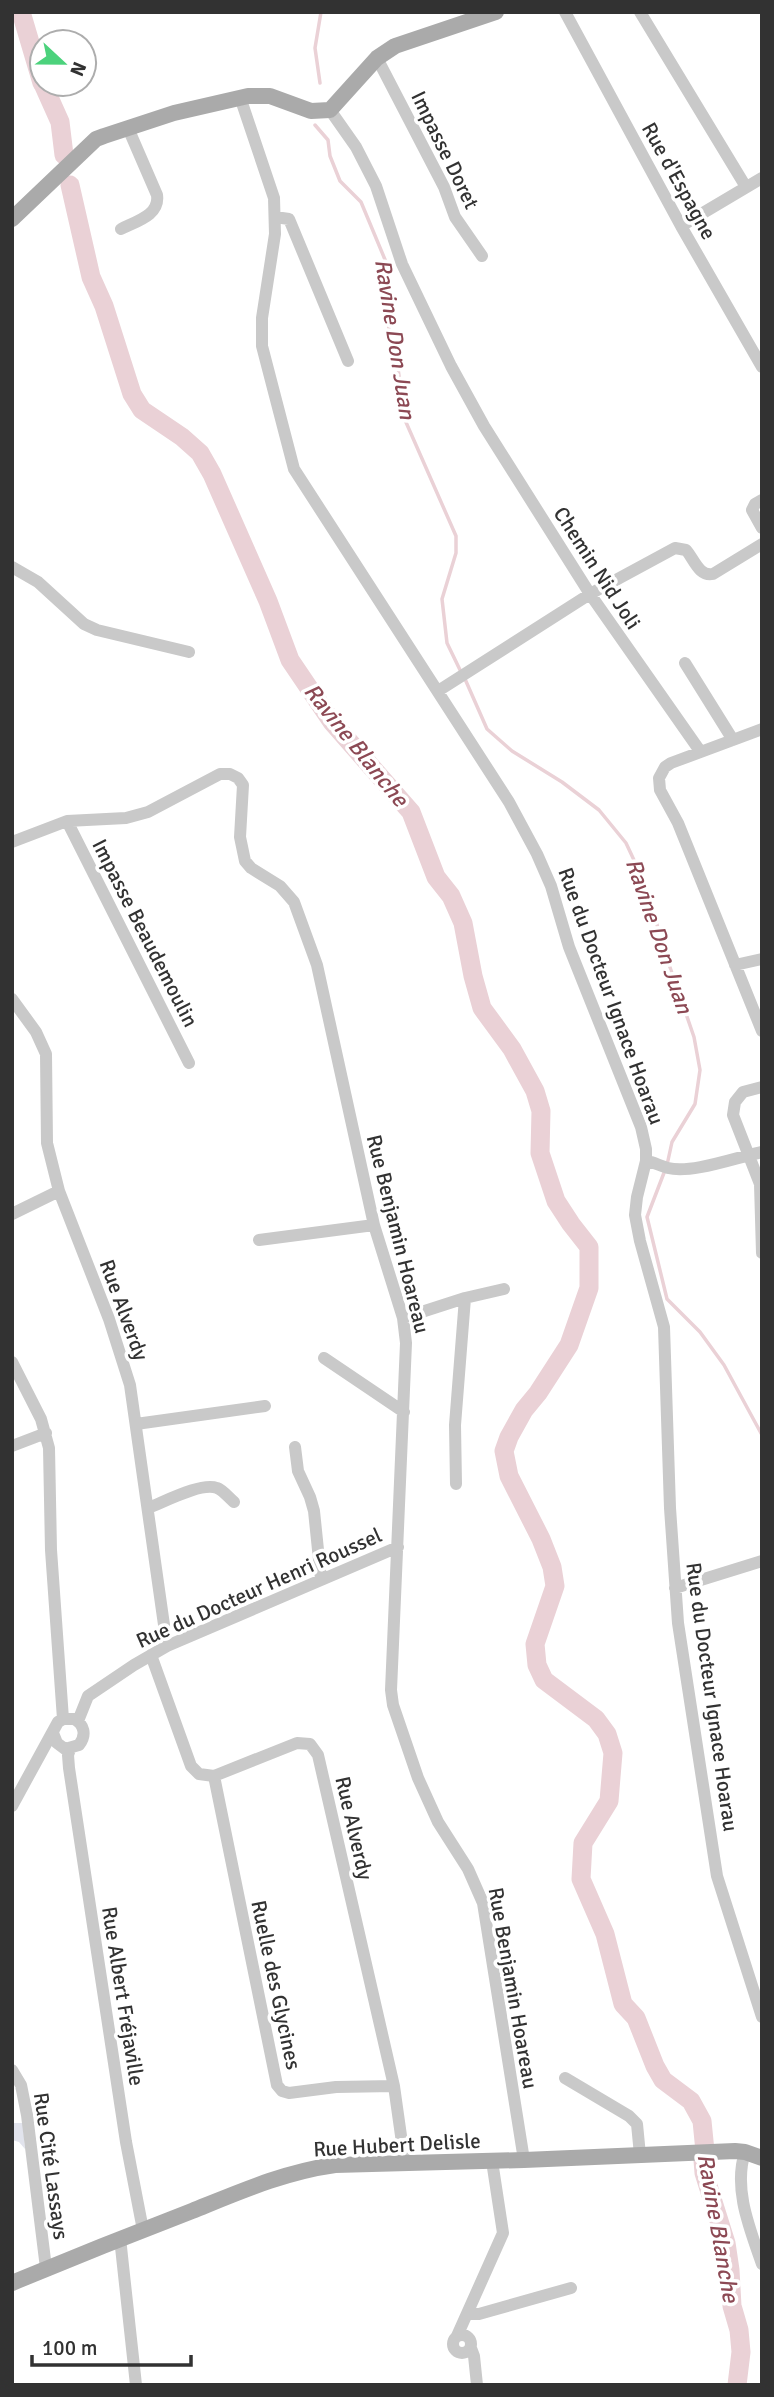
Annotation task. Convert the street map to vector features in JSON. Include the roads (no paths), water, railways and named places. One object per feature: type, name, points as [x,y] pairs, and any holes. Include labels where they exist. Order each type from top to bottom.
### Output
[{"type":"main road","points":[[12,219],[96,139],[174,113],[240,97],[270,96],[311,111],[330,110],[377,58],[395,46],[496,12]]},
{"type":"main road","name":"Rue Hubert Delisle","points":[[12,2283],[120,2238],[282,2176],[309,2169],[335,2165],[689,2152],[740,2151],[762,2158]]},
{"type":"street","name":"Rue d'Espagne","points":[[565,12],[681,226],[762,367]]},
{"type":"street","points":[[640,12],[746,187]]},
{"type":"street","name":"Impasse Doret","points":[[377,58],[444,187],[455,217],[482,256]]},
{"type":"street","name":"Rue du Docteur Ignace Hoarau","points":[[240,97],[269,180],[275,217],[262,318],[262,346],[293,469],[509,802],[537,854],[551,886],[569,947],[641,1127],[646,1149],[658,1164],[635,1206],[640,1241],[664,1327],[670,1508],[678,1623],[717,1876],[762,2017]]},
{"type":"street","name":"Chemin Nid Joli","points":[[330,110],[356,147],[376,186],[402,264],[450,366],[484,426],[590,594],[700,751]]},
{"type":"street","points":[[121,229],[154,212],[159,204],[128,128]]},
{"type":"street","points":[[681,226],[762,178]]},
{"type":"street","points":[[275,217],[289,219],[348,361]]},
{"type":"street","points":[[762,500],[755,504],[752,510],[762,528]]},
{"type":"street","points":[[438,691],[590,594],[675,548],[686,550],[702,573],[707,575],[762,544]]},
{"type":"street","points":[[12,567],[38,582],[84,624],[97,630],[189,652]]},
{"type":"street","points":[[684,663],[733,740]]},
{"type":"street","points":[[762,729],[700,751],[665,767],[658,784],[678,822],[762,1031]]},
{"type":"street","name":"Rue Benjamin Hoareau","points":[[12,842],[67,821],[126,818],[148,812],[220,774],[230,774],[243,785],[240,837],[245,861],[251,868],[280,886],[295,902],[317,965],[374,1225],[402,1318],[406,1343],[393,1620],[393,1705],[418,1778],[433,1811],[468,1868],[483,1903],[524,2160]]},
{"type":"street","name":"Impasse Beaudemoulin","points":[[67,821],[189,1063]]},
{"type":"street","points":[[735,965],[762,959]]},
{"type":"street","name":"Rue Alverdy","points":[[12,999],[36,1032],[46,1054],[47,1143],[59,1191],[113,1332],[130,1385],[167,1646]]},
{"type":"street","points":[[762,1087],[743,1093],[733,1108],[733,1115],[755,1153],[760,1184],[762,1253]]},
{"type":"street","points":[[658,1164],[716,1164],[755,1153]]},
{"type":"street","points":[[12,1214],[59,1191]]},
{"type":"street","points":[[259,1240],[374,1225]]},
{"type":"street","points":[[402,1318],[504,1289]]},
{"type":"street","points":[[456,1484],[455,1425],[465,1298]]},
{"type":"street","points":[[324,1358],[404,1412]]},
{"type":"street","points":[[12,1362],[46,1433],[51,1550],[62,1690],[71,1719],[83,1728],[84,1736],[79,1745],[60,1743],[41,1751],[12,1806]]},
{"type":"street","points":[[136,1424],[265,1406]]},
{"type":"street","points":[[12,1446],[46,1433]]},
{"type":"street","points":[[295,1447],[298,1471],[314,1511],[321,1579]]},
{"type":"street","points":[[148,1508],[209,1486],[219,1488],[234,1502]]},
{"type":"street","name":"Rue du Docteur Henri Roussel","points":[[84,1698],[167,1646],[398,1548]]},
{"type":"street","points":[[675,1588],[762,1561]]},
{"type":"street","points":[[151,1656],[195,1771],[205,1776],[214,1776]]},
{"type":"street","points":[[60,1743],[55,1727],[71,1719],[84,1698],[62,1690]]},
{"type":"street","name":"Rue Albert Fréjaville","points":[[60,1743],[68,1755],[126,2142],[143,2230]]},
{"type":"street","name":"Rue Alverdy","points":[[214,1776],[297,1743],[310,1744],[318,1755],[394,2085],[404,2164]]},
{"type":"street","name":"Ruelle des Glycines","points":[[214,1776],[277,2085],[282,2091],[289,2093],[336,2087],[394,2085]]},
{"type":"street","name":"Rue Cité Lassays","points":[[12,2070],[23,2093],[27,2115],[46,2268]]},
{"type":"street","points":[[565,2078],[629,2116],[637,2124],[640,2155]]},
{"type":"street","points":[[740,2151],[746,2217],[762,2264]]},
{"type":"street","points":[[476,2381],[453,2344],[503,2233],[492,2161]]},
{"type":"street","points":[[120,2238],[136,2385]]},
{"type":"street","points":[[468,2314],[479,2314],[571,2288]]},
{"type":"street","points":[[457,2336],[463,2334],[471,2342],[476,2381]]},
{"type":"street","points":[[457,2352],[467,2352],[471,2348]]},
{"type":"waterway","name":"Ravine Blanche","points":[[21,12],[28,36]]},
{"type":"waterway","name":"Ravine Don Juan","points":[[320,83],[315,48],[321,12]]},
{"type":"waterway","name":"Ravine Blanche","points":[[49,98],[60,122],[64,155]]},
{"type":"waterway","name":"Ravine Don Juan","points":[[315,125],[328,140],[330,156],[340,181],[361,202],[389,272],[389,331],[397,361],[405,420],[456,536],[456,553],[442,599],[447,643],[461,672]]},
{"type":"waterway","name":"Ravine Blanche","points":[[70,185],[91,277],[104,306],[132,394],[142,410],[182,437],[200,453],[212,474],[268,601],[290,660],[332,722],[411,812],[436,877],[451,896],[463,923],[482,1008],[512,1049],[535,1091],[541,1111],[540,1153],[556,1201],[589,1247],[589,1288],[569,1345],[524,1410],[504,1451],[509,1476],[541,1539],[552,1567],[555,1586],[535,1644],[537,1665],[544,1680],[596,1719],[607,1734],[613,1753],[609,1801],[583,1843],[581,1879],[605,1934],[623,2004],[636,2018],[663,2080],[691,2101],[702,2121],[704,2173],[726,2243],[732,2306],[739,2330],[741,2352],[737,2385]]},
{"type":"waterway","name":"Ravine Don Juan","points":[[465,679],[487,729],[512,751],[562,782],[599,810],[626,843],[647,888],[664,950],[694,1037],[700,1070],[695,1104],[672,1142],[667,1165],[647,1217],[667,1299],[700,1332],[724,1365],[762,1435]]}]
